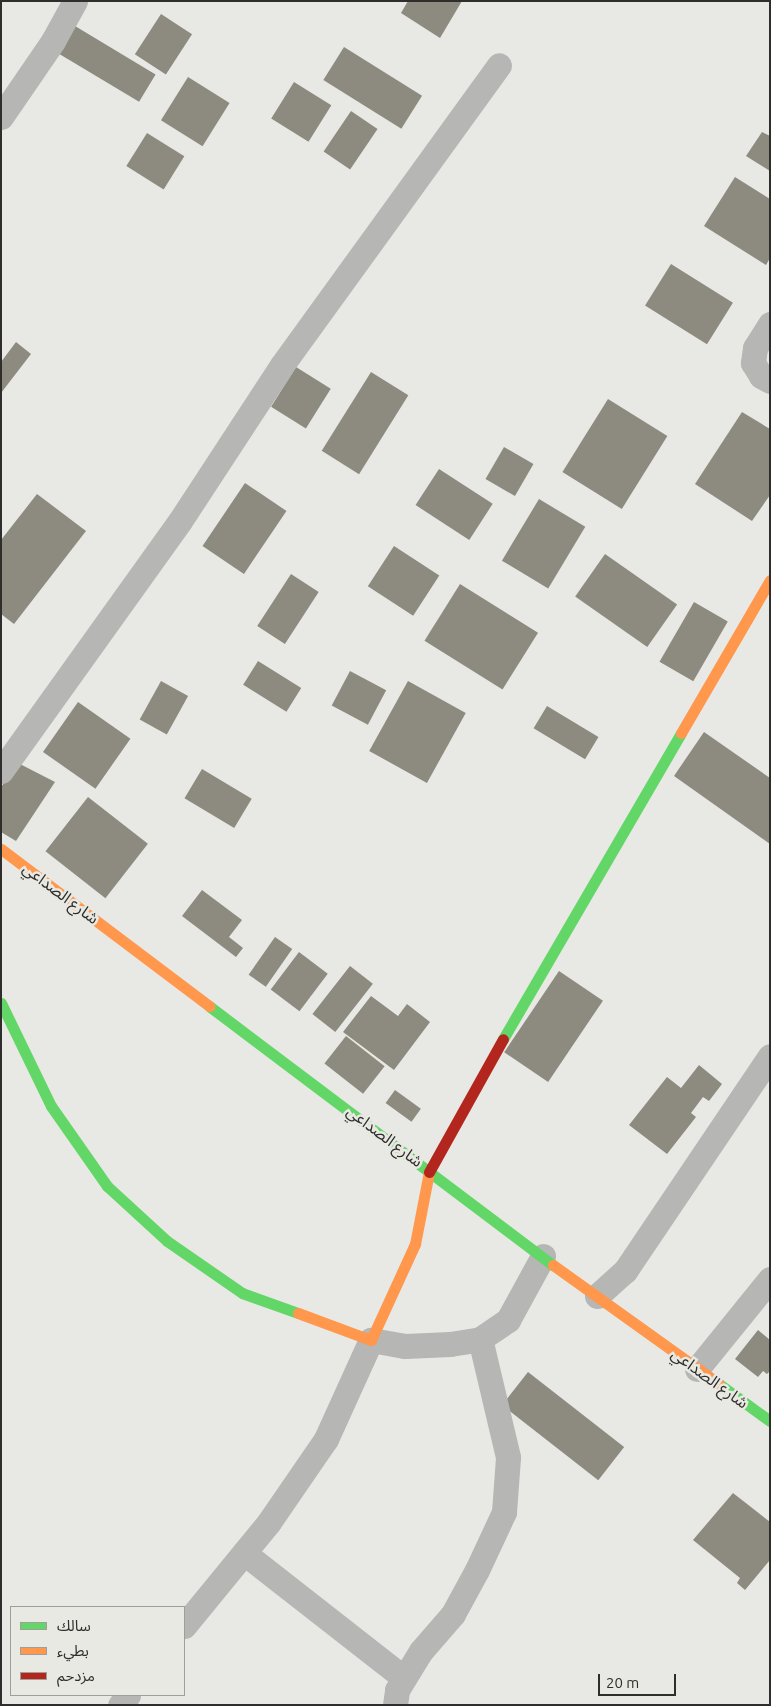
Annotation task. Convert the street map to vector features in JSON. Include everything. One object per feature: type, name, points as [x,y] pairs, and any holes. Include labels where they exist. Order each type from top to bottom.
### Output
[{"type":"street","points":[[1,117],[53,41],[75,1]]},
{"type":"street","points":[[1,771],[180,521],[282,365],[498,65]]},
{"type":"street","points":[[770,324],[755,348],[753,364],[762,376],[770,382]]},
{"type":"street","points":[[185,1625],[268,1522],[326,1439],[415,1244],[430,1170],[544,966],[770,580]]},
{"type":"street","name":"شارع الصداعي","points":[[1,849],[543,1256],[770,1421]]},
{"type":"street","points":[[1,1003],[51,1106],[107,1186],[167,1241],[242,1292],[371,1340],[404,1346],[450,1344],[480,1339],[508,1320],[543,1256]]},
{"type":"street","points":[[597,1296],[625,1271],[770,1056]]},
{"type":"street","points":[[698,1369],[770,1279]]},
{"type":"street","points":[[395,1705],[396,1690],[421,1651],[453,1614],[477,1570],[504,1512],[508,1457],[480,1339]]},
{"type":"street","points":[[244,1553],[404,1678]]},
{"type":"building","points":[[408,1],[462,1],[440,38],[401,13]]},
{"type":"building","points":[[161,14],[192,34],[166,74],[135,54]]},
{"type":"building","points":[[75,26],[156,74],[139,102],[59,53]]},
{"type":"building","points":[[344,47],[422,96],[401,129],[323,80]]},
{"type":"building","points":[[188,77],[230,103],[203,146],[161,120]]},
{"type":"building","points":[[294,82],[331,105],[309,142],[271,118]]},
{"type":"building","points":[[351,111],[378,129],[350,170],[324,152]]},
{"type":"building","points":[[762,132],[770,136],[770,171],[746,156]]},
{"type":"building","points":[[147,133],[184,156],[164,189],[126,166]]},
{"type":"building","points":[[735,177],[770,199],[770,258],[766,265],[704,226]]},
{"type":"building","points":[[671,264],[733,303],[707,344],[645,306]]},
{"type":"building","points":[[16,342],[31,354],[1,393],[1,362]]},
{"type":"building","points":[[296,367],[331,389],[306,429],[271,407]]},
{"type":"building","points":[[371,372],[408,395],[359,474],[322,451]]},
{"type":"building","points":[[608,399],[667,436],[622,509],[562,472]]},
{"type":"building","points":[[742,412],[770,429],[770,495],[752,521],[695,484]]},
{"type":"building","points":[[504,447],[533,464],[515,496],[486,479]]},
{"type":"building","points":[[439,469],[493,504],[469,540],[416,505]]},
{"type":"building","points":[[245,483],[286,511],[244,574],[203,546]]},
{"type":"building","points":[[37,494],[86,531],[14,624],[1,614],[1,540]]},
{"type":"building","points":[[539,499],[585,527],[548,589],[502,561]]},
{"type":"building","points":[[394,546],[439,575],[413,616],[368,586]]},
{"type":"building","points":[[605,554],[677,604],[647,647],[575,597]]},
{"type":"building","points":[[291,574],[319,592],[285,644],[257,626]]},
{"type":"building","points":[[460,584],[538,633],[503,690],[424,641]]},
{"type":"building","points":[[694,602],[728,622],[693,681],[660,662]]},
{"type":"building","points":[[258,661],[301,688],[286,712],[243,685]]},
{"type":"building","points":[[350,671],[386,690],[368,725],[332,705]]},
{"type":"building","points":[[161,681],[188,696],[167,735],[140,719]]},
{"type":"building","points":[[408,681],[466,713],[427,783],[369,751]]},
{"type":"building","points":[[78,702],[130,739],[95,789],[43,752]]},
{"type":"building","points":[[547,706],[598,737],[585,759],[534,728]]},
{"type":"building","points":[[704,732],[770,778],[770,844],[674,776]]},
{"type":"building","points":[[18,763],[55,782],[16,841],[1,832],[1,787]]},
{"type":"building","points":[[202,769],[252,799],[234,828],[184,798]]},
{"type":"building","points":[[88,797],[148,844],[105,898],[46,851]]},
{"type":"building","points":[[202,890],[242,920],[229,937],[243,948],[236,957],[182,916]]},
{"type":"building","points":[[275,937],[292,949],[266,987],[249,975]]},
{"type":"building","points":[[299,952],[328,974],[299,1011],[271,990]]},
{"type":"building","points":[[350,966],[373,984],[335,1032],[312,1014]]},
{"type":"building","points":[[559,971],[603,1001],[548,1082],[504,1052]]},
{"type":"building","points":[[371,996],[398,1016],[407,1004],[430,1022],[394,1070],[343,1032]]},
{"type":"building","points":[[346,1036],[385,1066],[363,1094],[324,1064]]},
{"type":"building","points":[[699,1065],[722,1084],[709,1101],[703,1097],[691,1113],[696,1117],[667,1154],[629,1125],[667,1077],[681,1088]]},
{"type":"building","points":[[395,1090],[421,1109],[411,1122],[386,1103]]},
{"type":"building","points":[[758,1330],[770,1340],[770,1371],[767,1374],[763,1371],[758,1377],[735,1359]]},
{"type":"building","points":[[528,1372],[624,1447],[598,1480],[502,1405]]},
{"type":"building","points":[[733,1493],[770,1522],[770,1560],[745,1590],[737,1583],[740,1578],[693,1540]]},
{"type":"traffic: fast","points":[[503,1039],[681,733]]},
{"type":"traffic: fast","points":[[1,1003],[51,1106],[107,1186],[167,1241],[242,1293],[298,1313]]},
{"type":"traffic: fast","points":[[209,1006],[553,1265]]},
{"type":"traffic: fast","points":[[719,1384],[770,1421]]},
{"type":"traffic: slow","points":[[681,733],[770,580]]},
{"type":"traffic: slow","points":[[1,849],[209,1006]]},
{"type":"traffic: slow","points":[[298,1313],[371,1340],[415,1244],[429,1172]]},
{"type":"traffic: slow","points":[[553,1265],[719,1384]]},
{"type":"traffic: jam","points":[[429,1172],[503,1039]]}]
